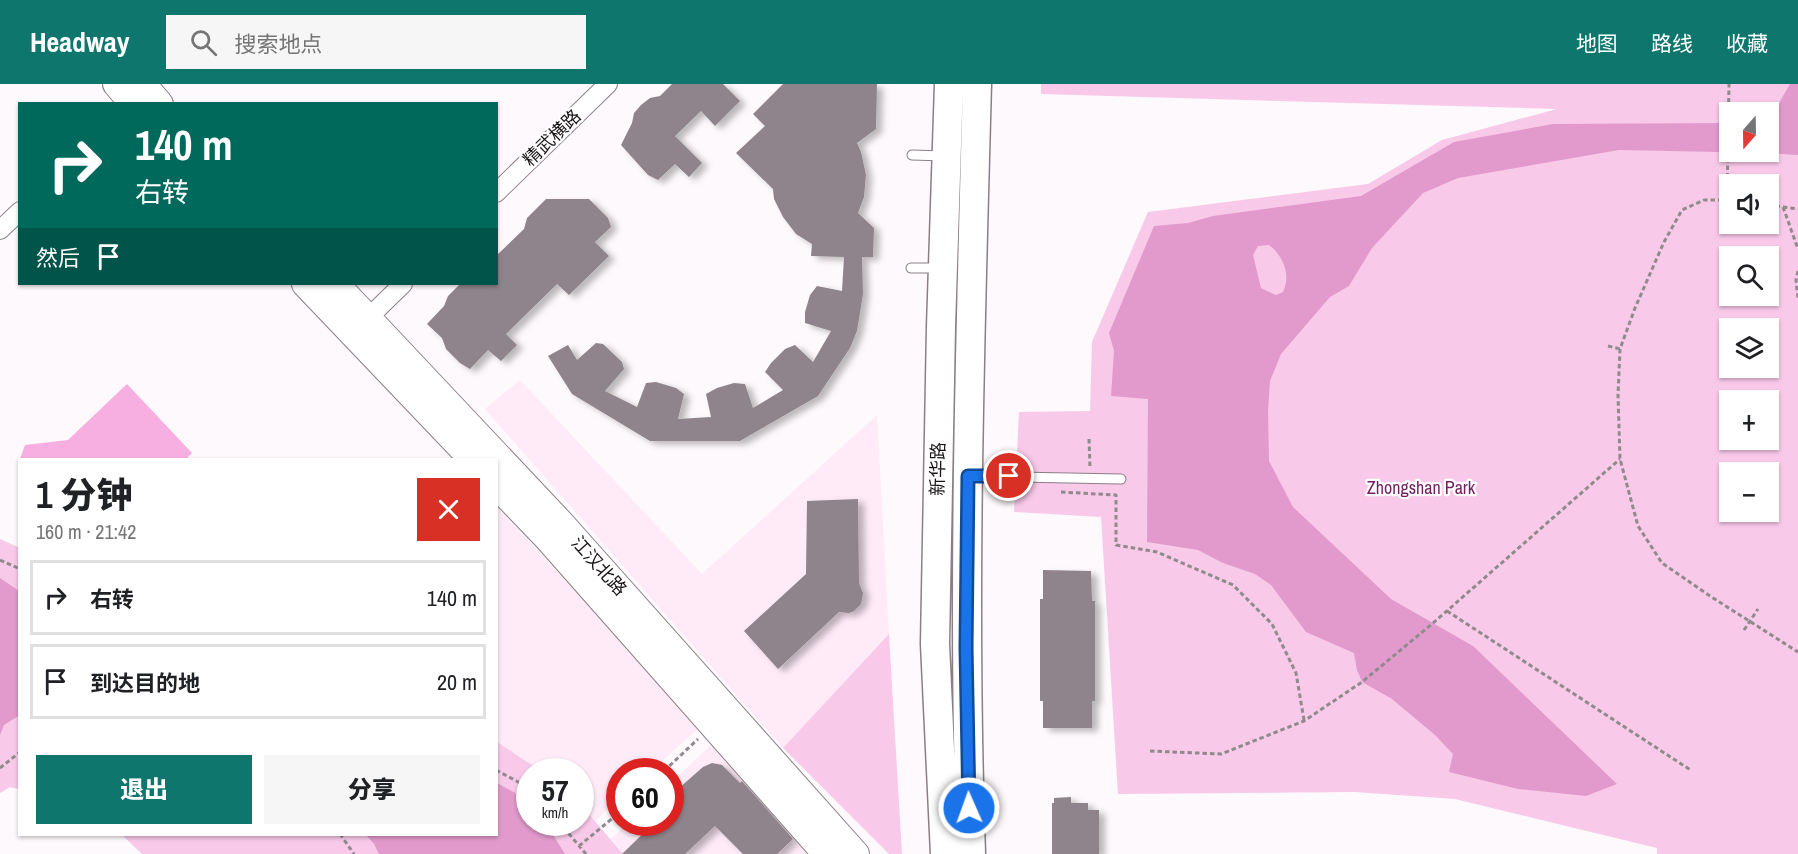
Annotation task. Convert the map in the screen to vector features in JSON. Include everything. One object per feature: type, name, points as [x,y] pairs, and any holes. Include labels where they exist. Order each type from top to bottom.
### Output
[{"type":"main road","points":[[116,84],[131,102]]},
{"type":"main road","points":[[143,84],[158,102]]},
{"type":"main road","name":"新华路","points":[[945,854],[935,644],[949,84]]},
{"type":"main road","name":"新华路","points":[[971,854],[966,658],[970,332],[977,84]]},
{"type":"main road","points":[[306,285],[471,458]]},
{"type":"main road","name":"江汉北路","points":[[337,285],[561,523],[856,854]]},
{"type":"main road","name":"江汉北路","points":[[498,486],[546,537],[826,854]]},
{"type":"street","name":"精武横路","points":[[498,191],[608,84]]},
{"type":"street","points":[[0,230],[18,213]]},
{"type":"street","points":[[368,318],[402,285]]},
{"type":"lane","points":[[912,155],[946,156]]},
{"type":"lane","points":[[911,268],[943,268]]},
{"type":"lane","points":[[968,476],[1121,479]]},
{"type":"path","points":[[1728,102],[1729,84]]},
{"type":"path","points":[[1719,200],[1704,200],[1682,210],[1664,242],[1635,308],[1620,349],[1618,395],[1620,459],[1638,526],[1662,563],[1798,652]]},
{"type":"path","points":[[1779,206],[1798,209]]},
{"type":"path","points":[[1783,207],[1798,249]]},
{"type":"path","points":[[1798,271],[1796,280],[1798,298]]},
{"type":"path","points":[[1608,346],[1620,349]]},
{"type":"path","points":[[1150,751],[1221,754],[1304,721],[1362,682],[1432,624],[1620,459]]},
{"type":"path","points":[[1056,491],[1116,495],[1116,545],[1157,552],[1233,585],[1272,624],[1296,673],[1304,721]]},
{"type":"path","points":[[0,560],[18,568]]},
{"type":"path","points":[[1744,630],[1758,609]]},
{"type":"path","points":[[1447,611],[1692,771]]},
{"type":"path","points":[[678,758],[712,726]]},
{"type":"path","points":[[0,768],[18,754]]},
{"type":"path","points":[[498,771],[516,781]]},
{"type":"path","points":[[579,846],[606,824]]},
{"type":"path","points":[[341,836],[354,854]]},
{"type":"path","points":[[571,836],[586,854]]},
{"type":"shaded area","points":[[1790,84],[1798,84],[1798,155],[1779,154],[1779,103]]},
{"type":"shaded area","points":[[1719,123],[1719,152],[1619,150],[1458,178],[1423,193],[1372,248],[1349,286],[1330,297],[1281,354],[1270,381],[1269,461],[1293,507],[1391,599],[1473,646],[1617,784],[1586,796],[1518,789],[1449,772],[1453,754],[1435,735],[1392,699],[1362,682],[1354,653],[1306,632],[1271,585],[1255,574],[1223,563],[1198,550],[1147,542],[1148,399],[1111,396],[1114,351],[1109,333],[1154,226],[1188,223],[1213,216],[1361,196],[1454,142],[1553,124]],"holes":[[[1269,245],[1279,255],[1285,267],[1286,279],[1283,292],[1276,295],[1261,288],[1253,255],[1258,246]]]},
{"type":"shaded area","points":[[520,380],[702,574],[877,415],[889,634],[783,748],[485,409]]},
{"type":"shaded area","points":[[127,384],[192,453],[187,458],[20,458],[25,445],[68,440]]},
{"type":"shaded area","points":[[498,508],[701,726],[665,758],[606,758],[606,811],[595,821],[594,758],[521,758],[498,743]]},
{"type":"shaded area","points":[[0,578],[18,590],[18,716],[4,725],[0,735]]},
{"type":"shaded area","points":[[715,741],[815,854],[623,854],[611,839],[614,836],[684,836],[684,771]]},
{"type":"shaded area","points":[[498,784],[516,793],[516,836],[554,836],[565,854],[379,854],[367,836],[498,836]]},
{"type":"green space","name":"Zhongshan Park","points":[[1041,84],[1798,84],[1798,854],[1657,854],[1657,848],[1455,799],[1355,792],[1118,794],[1101,517],[1014,512],[1019,412],[1090,411],[1092,342],[1148,212],[1368,184],[1442,140],[1557,109],[1041,94]]},
{"type":"green space","points":[[0,539],[18,547],[18,789],[10,787],[0,793]]},
{"type":"green space","points":[[889,634],[902,854],[889,854],[783,748]]},
{"type":"green space","points":[[498,743],[521,758],[516,758],[516,836],[594,836],[594,820],[623,854],[142,854],[123,836],[498,836]]},
{"type":"building","points":[[672,84],[723,84],[740,101],[715,126],[701,111],[675,136],[702,163],[689,177],[675,164],[658,180],[648,175],[621,145],[632,123],[634,113],[650,98],[660,96]]},
{"type":"building","points":[[783,84],[877,84],[876,129],[857,143],[866,175],[864,197],[858,213],[874,228],[873,257],[862,257],[863,294],[857,331],[850,348],[818,396],[740,441],[650,441],[572,394],[548,356],[568,345],[577,360],[596,343],[603,344],[622,362],[624,369],[605,391],[637,407],[646,383],[656,382],[676,388],[684,394],[678,419],[711,417],[706,394],[734,383],[745,384],[753,408],[783,390],[765,372],[785,349],[795,345],[813,362],[831,331],[805,323],[805,312],[810,295],[817,286],[842,291],[844,257],[811,256],[812,244],[796,234],[783,217],[774,199],[773,189],[736,153],[765,126],[753,114]]},
{"type":"building","points":[[546,199],[589,199],[608,218],[611,227],[595,242],[609,256],[569,295],[557,284],[506,334],[517,345],[501,361],[488,350],[470,369],[446,349],[442,338],[427,324],[459,285],[498,285],[498,254],[524,229],[527,218]]},
{"type":"building","points":[[858,499],[859,583],[863,593],[861,604],[849,613],[839,612],[778,669],[744,631],[806,574],[807,501]]},
{"type":"building","points":[[1043,570],[1091,571],[1092,601],[1095,601],[1095,701],[1092,701],[1092,728],[1043,728],[1043,701],[1040,701],[1040,599],[1043,599]]},
{"type":"building","points":[[712,763],[722,765],[740,783],[742,781],[793,839],[777,854],[743,854],[715,826],[685,854],[622,854],[641,836],[684,836],[684,784],[703,767]]},
{"type":"building","points":[[1071,797],[1071,803],[1088,803],[1088,810],[1099,810],[1099,854],[1052,854],[1052,803],[1054,803],[1054,798]]},
{"type":"route","points":[[969,808],[966,647],[968,476],[1009,476]]}]
